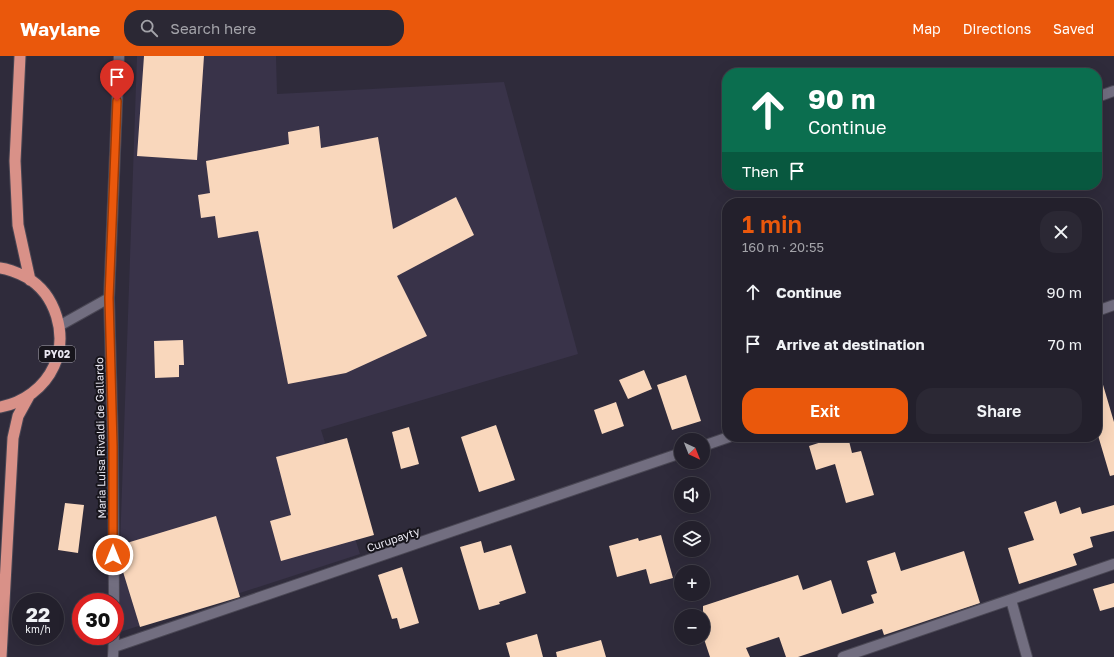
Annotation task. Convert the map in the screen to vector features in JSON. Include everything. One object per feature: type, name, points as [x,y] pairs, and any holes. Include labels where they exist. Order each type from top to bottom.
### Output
[{"type":"highway","points":[[20,56],[14,161],[18,225],[30,280]]},
{"type":"highway","name":"PY02","points":[[0,268],[17,272],[38,286],[52,305],[59,326],[59,346],[54,366],[44,383],[28,396],[11,406],[0,408]]},
{"type":"highway","name":"PY02","points":[[1,657],[13,438],[18,416],[28,396]]},
{"type":"street","name":"Maria Luisa Rivaldi de Gallardo","points":[[114,593],[113,446],[109,298],[119,56]]},
{"type":"street","points":[[1102,95],[1114,91]]},
{"type":"street","points":[[59,326],[109,298]]},
{"type":"street","points":[[1102,310],[1114,306]]},
{"type":"street","points":[[710,444],[722,439]]},
{"type":"street","name":"Curupayty","points":[[114,652],[674,455]]},
{"type":"street","points":[[843,657],[1114,564]]},
{"type":"street","points":[[1011,600],[1027,657]]},
{"type":"shaded area","points":[[137,56],[276,56],[277,94],[504,82],[578,354],[321,430],[360,554],[124,631],[124,593],[118,593]]},
{"type":"building","points":[[144,56],[204,56],[197,160],[137,156]]},
{"type":"building","points":[[319,126],[321,148],[378,137],[393,229],[456,197],[474,235],[397,276],[427,336],[346,373],[288,384],[258,231],[218,238],[215,216],[201,218],[198,195],[210,193],[206,161],[289,144],[288,132]]},
{"type":"building","points":[[183,340],[184,365],[179,365],[179,377],[155,378],[154,341]]},
{"type":"building","points":[[644,370],[652,389],[628,399],[619,380]]},
{"type":"building","points":[[686,375],[701,421],[672,430],[657,385]]},
{"type":"building","points":[[1102,381],[1114,422],[1114,475],[1110,476],[1100,442],[1102,442]]},
{"type":"building","points":[[616,402],[624,426],[602,434],[594,410]]},
{"type":"building","points":[[496,425],[515,480],[479,492],[461,437]]},
{"type":"building","points":[[409,427],[419,464],[401,469],[392,432]]},
{"type":"building","points":[[347,438],[374,535],[281,561],[270,521],[291,515],[276,457]]},
{"type":"building","points":[[822,442],[849,442],[852,453],[861,451],[874,495],[846,503],[835,464],[816,470],[809,446]]},
{"type":"building","points":[[1056,501],[1060,514],[1080,507],[1082,514],[1114,505],[1114,531],[1090,537],[1093,547],[1073,554],[1077,565],[1019,584],[1008,548],[1034,540],[1024,512]]},
{"type":"building","points":[[65,503],[84,505],[78,553],[58,550]]},
{"type":"building","points":[[216,516],[240,597],[140,627],[120,562],[120,545]]},
{"type":"building","points":[[661,535],[673,578],[650,584],[646,569],[617,577],[609,546],[638,538],[639,541]]},
{"type":"building","points":[[481,541],[484,553],[511,545],[526,593],[499,602],[500,604],[479,610],[460,547]]},
{"type":"building","points":[[964,551],[980,603],[884,635],[882,629],[798,657],[786,657],[779,637],[746,648],[750,657],[710,657],[706,645],[710,645],[710,609],[703,609],[703,606],[798,575],[803,590],[831,580],[842,614],[874,603],[871,595],[877,593],[867,561],[895,552],[901,571]]},
{"type":"building","points":[[402,567],[419,623],[400,629],[397,618],[392,619],[378,575]]},
{"type":"building","points":[[1114,583],[1114,607],[1100,611],[1093,589]]},
{"type":"building","points":[[537,634],[543,657],[510,657],[506,643]]},
{"type":"building","points":[[601,640],[606,657],[557,657],[556,652]]},
{"type":"route","points":[[113,555],[113,446],[109,298],[117,101]]}]
